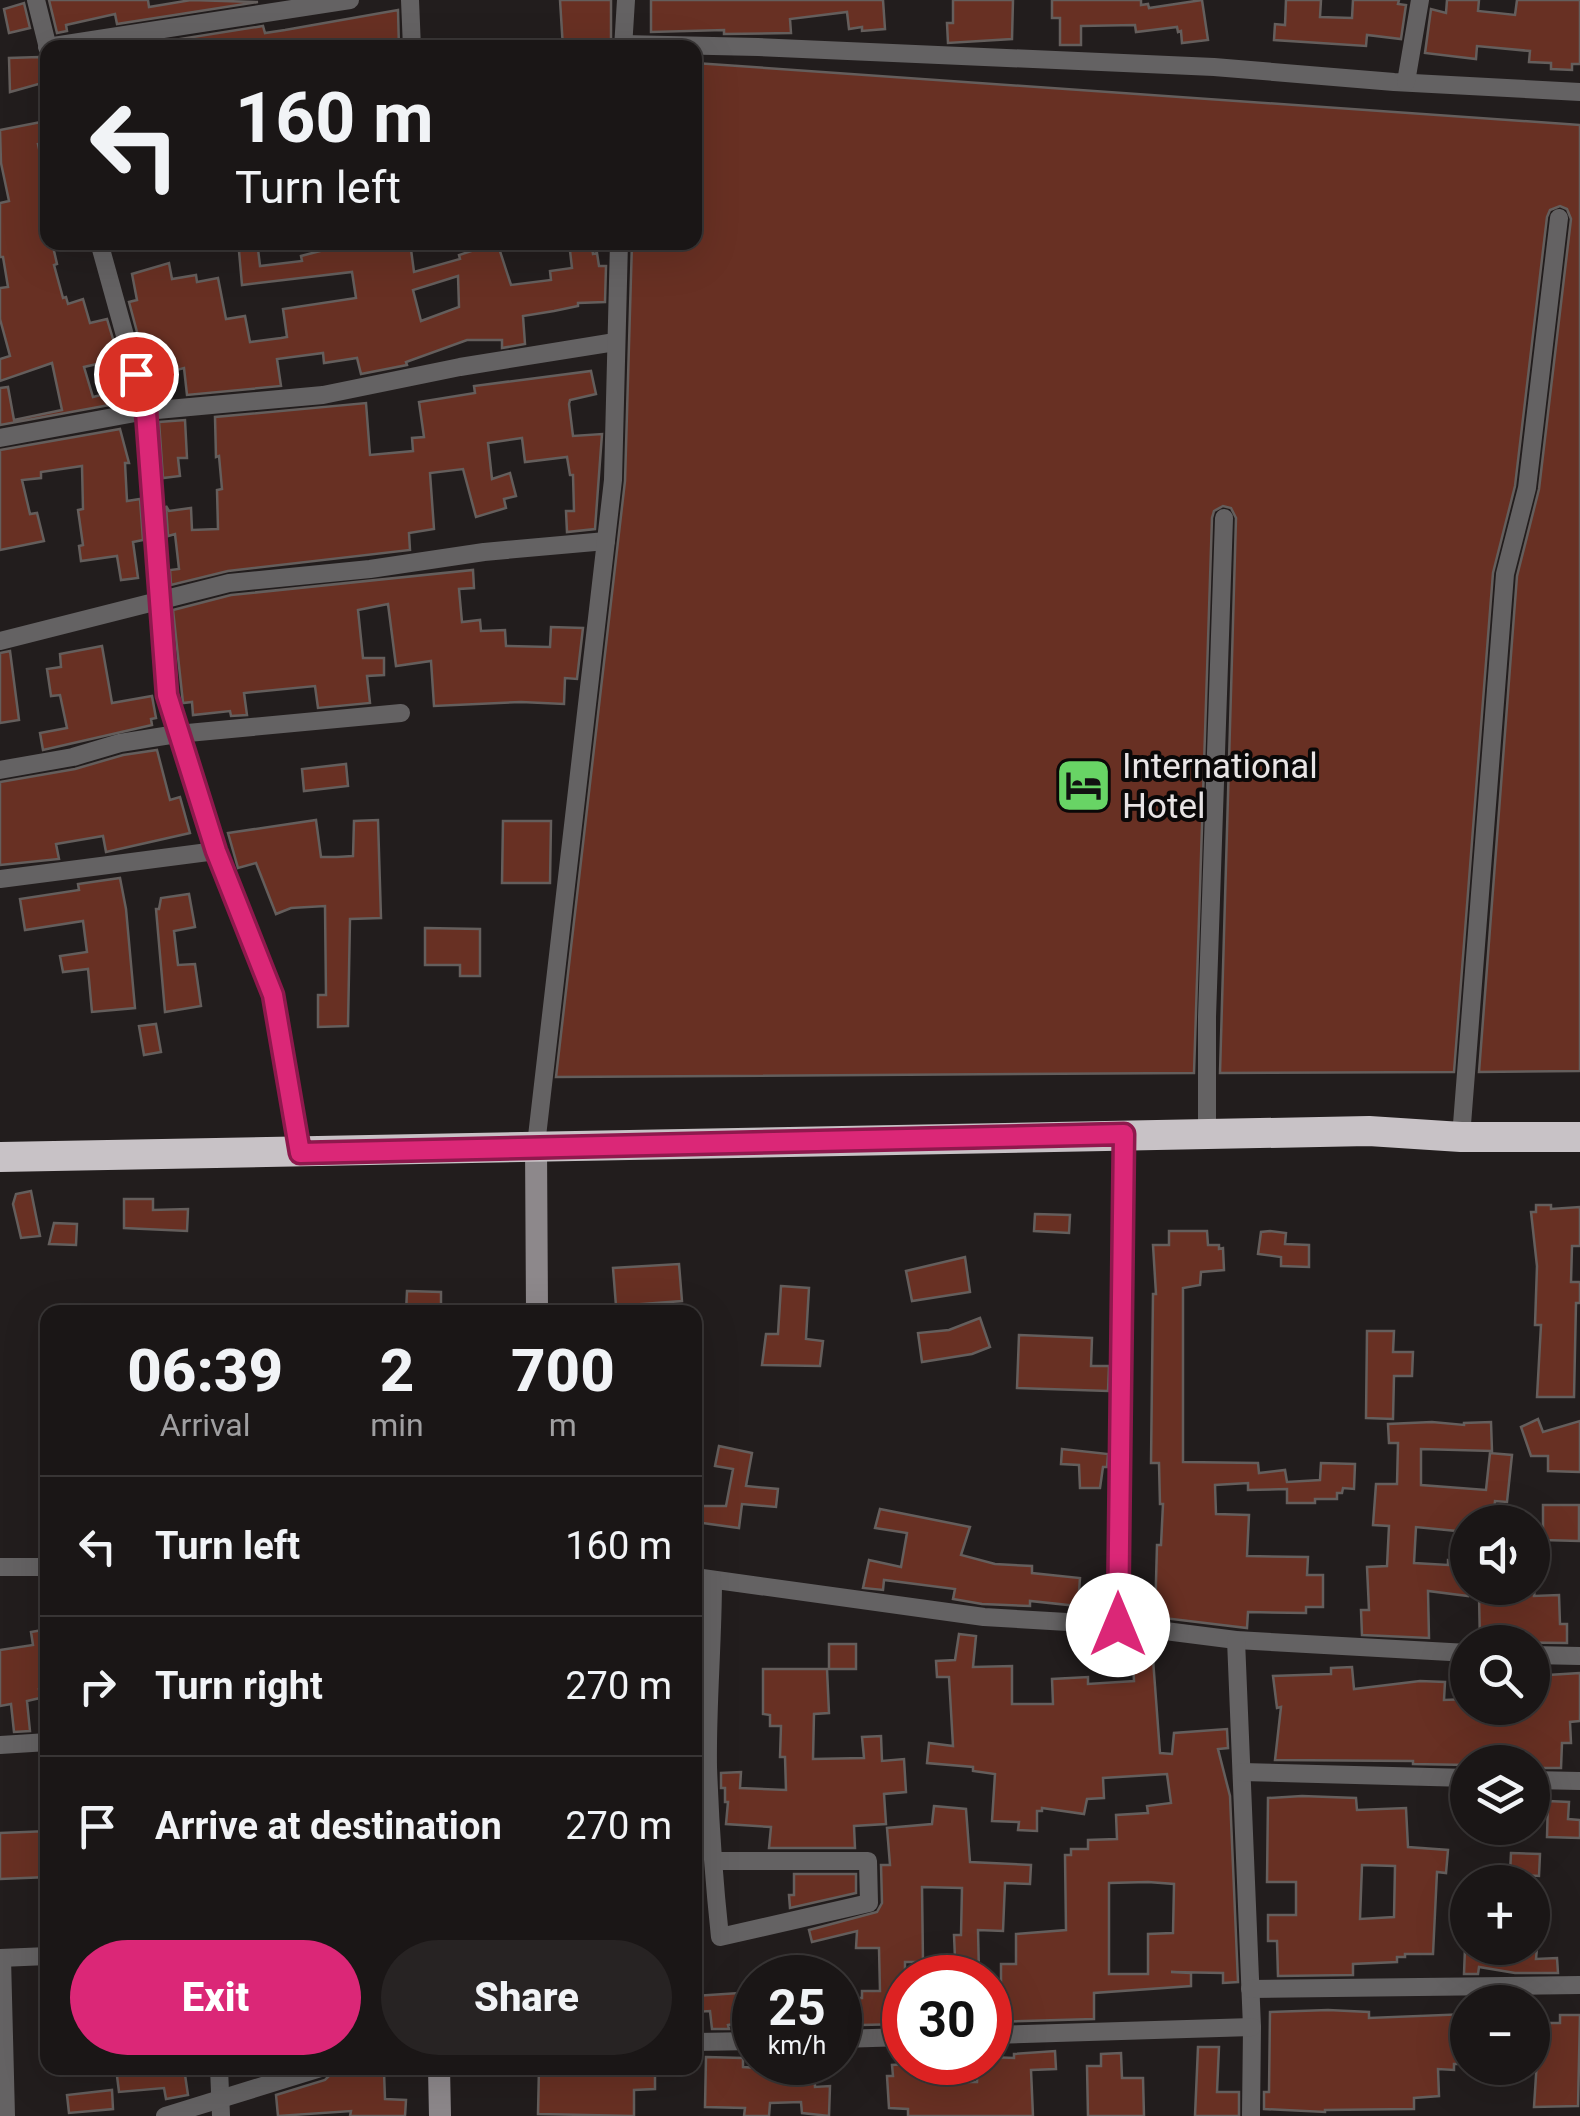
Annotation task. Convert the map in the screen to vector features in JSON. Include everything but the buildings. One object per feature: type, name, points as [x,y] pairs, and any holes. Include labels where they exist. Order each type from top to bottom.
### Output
[{"type":"highway","points":[[0,1157],[1369,1131],[1580,1138]]},
{"type":"street","points":[[36,0],[46,40]]},
{"type":"street","points":[[82,40],[235,9],[350,0]]},
{"type":"street","points":[[410,0],[412,40]]},
{"type":"street","points":[[623,40],[626,0]]},
{"type":"street","points":[[1406,82],[1420,0]]},
{"type":"street","points":[[702,46],[1214,67],[1580,92]]},
{"type":"street","points":[[1461,1137],[1505,574],[1526,488],[1559,218]]},
{"type":"street","points":[[101,250],[146,412],[167,695],[216,851],[273,995],[300,1153]]},
{"type":"street","points":[[537,1305],[536,1145],[613,480],[620,250]]},
{"type":"street","points":[[0,438],[146,412],[323,394],[615,342]]},
{"type":"street","points":[[1208,1135],[1207,1017],[1224,518]]},
{"type":"street","points":[[2,635],[229,583],[606,541]]},
{"type":"street","points":[[0,770],[178,734],[401,712]]},
{"type":"street","points":[[0,879],[216,851]]},
{"type":"street","points":[[1118,1625],[1124,1134]]},
{"type":"street","points":[[0,1567],[40,1567]]},
{"type":"street","points":[[714,1861],[868,1861],[869,1903],[720,1937],[714,1861],[708,1764],[704,1579],[984,1617],[1118,1625],[1236,1640],[1450,1652]]},
{"type":"street","points":[[1236,1640],[1252,2028],[1251,2116]]},
{"type":"street","points":[[1550,1655],[1580,1656]]},
{"type":"street","points":[[0,1745],[40,1742]]},
{"type":"street","points":[[1242,1772],[1450,1778]]},
{"type":"street","points":[[1550,1780],[1580,1781]]},
{"type":"street","points":[[6,2116],[1,1958],[40,1956]]},
{"type":"street","points":[[1250,1990],[1580,1985]]},
{"type":"street","points":[[1012,2034],[1252,2028]]},
{"type":"street","points":[[702,2042],[732,2041]]},
{"type":"street","points":[[219,2075],[221,2107]]},
{"type":"street","points":[[165,2116],[221,2107],[304,2075]]},
{"type":"street","points":[[439,2075],[440,2116]]},
{"type":"place","name":"International Hotel","points":[[1083,786]]},
{"type":"route","points":[[136,374],[146,412],[167,695],[216,851],[273,995],[300,1153],[1124,1134],[1118,1625]]}]
